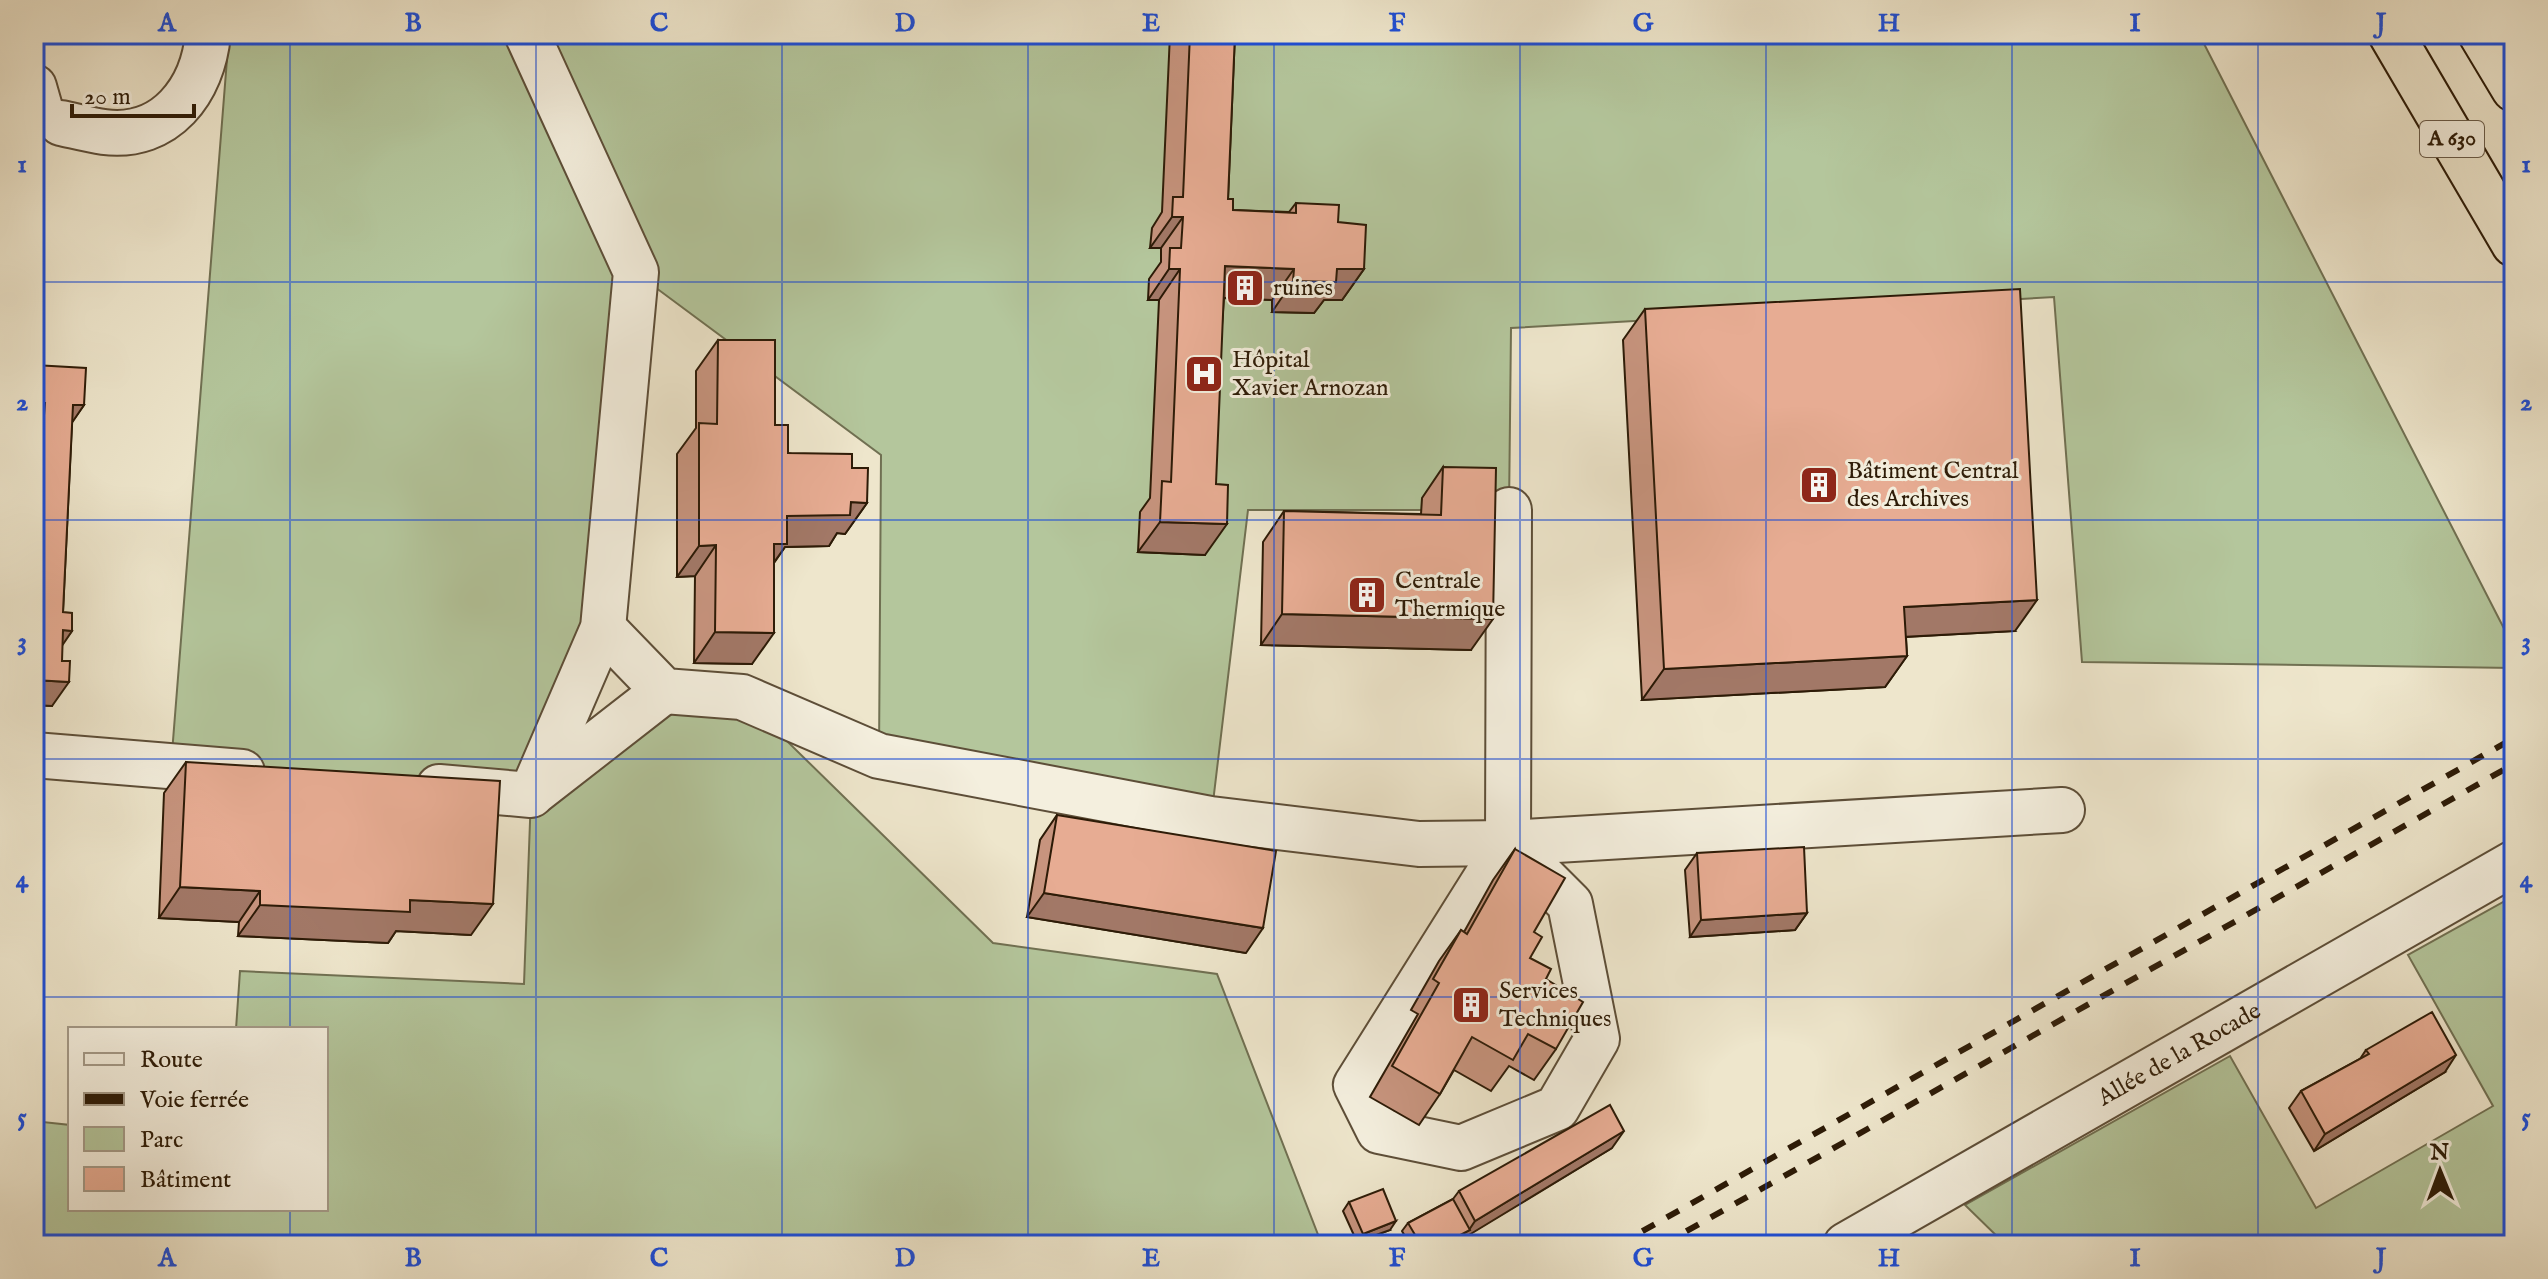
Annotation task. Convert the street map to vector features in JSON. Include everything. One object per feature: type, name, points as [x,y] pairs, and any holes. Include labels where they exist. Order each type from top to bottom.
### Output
[{"type":"highway","name":"A 630","points":[[2391,34],[2514,244]]},
{"type":"highway","points":[[2481,34],[2514,89]]},
{"type":"street","points":[[42,106],[107,133],[151,126],[182,106],[199,75],[208,34]]},
{"type":"street","points":[[527,34],[636,272],[603,628],[531,795]]},
{"type":"street","points":[[42,106],[124,153]]},
{"type":"street","points":[[1508,843],[1570,904],[1597,1039],[1557,1108],[1529,1120],[1461,1148],[1379,1131],[1356,1085],[1508,843],[1509,510]]},
{"type":"street","points":[[603,628],[664,691],[742,697],[879,756],[1211,819],[1419,844],[1508,843],[2062,810]]},
{"type":"street","points":[[406,785],[531,795],[664,691]]},
{"type":"street","points":[[34,755],[280,775]]},
{"type":"street","name":"Allée de la Rocade","points":[[1846,1245],[2514,863]]},
{"type":"green space","points":[[229,34],[2199,34],[2514,648],[2514,668],[2082,662],[2054,297],[1511,328],[1509,510],[1248,510],[1211,819],[879,756],[881,455],[636,273],[603,628],[532,793],[664,691],[742,697],[993,943],[1217,974],[1322,1245],[34,1245],[34,1121],[68,1125],[68,1211],[328,1211],[328,1027],[236,1027],[240,971],[524,984],[531,795],[171,766]]},
{"type":"green space","points":[[2514,896],[2514,1245],[2006,1245],[1965,1205],[2230,1056],[2316,1208],[2493,1106],[2408,955]]},
{"type":"building","points":[[1190,34],[1235,34],[1228,199],[1233,199],[1233,210],[1296,213],[1296,203],[1339,205],[1338,222],[1366,225],[1364,269],[1337,269],[1336,282],[1293,281],[1294,269],[1225,266],[1216,484],[1228,485],[1227,524],[1160,522],[1162,481],[1171,482],[1180,269],[1169,269],[1170,248],[1181,248],[1183,217],[1172,217],[1173,197],[1183,197]]},
{"type":"building","name":"Bâtiment Central des Archives","points":[[2020,289],[2037,600],[1904,607],[1907,656],[1664,669],[1645,309]]},
{"type":"building","points":[[718,340],[775,340],[775,425],[788,425],[788,453],[852,454],[852,468],[868,468],[867,503],[851,502],[850,515],[787,516],[787,544],[774,544],[774,633],[715,632],[716,545],[699,546],[699,423],[717,424]]},
{"type":"building","points":[[34,365],[86,368],[84,405],[73,405],[63,612],[72,613],[72,631],[63,630],[62,661],[70,661],[69,682],[34,680],[43,455],[34,455],[34,440],[42,440],[45,403],[34,403]]},
{"type":"building","name":"Centrale Thermique","points":[[1443,467],[1496,468],[1493,619],[1282,614],[1284,511],[1441,515]]},
{"type":"building","points":[[186,762],[500,781],[493,904],[410,900],[410,912],[260,905],[260,891],[180,887]]},
{"type":"building","points":[[1057,815],[1276,851],[1263,928],[1044,893]]},
{"type":"building","points":[[1804,847],[1807,913],[1701,920],[1697,853]]},
{"type":"building","name":"Services Techniques","points":[[1515,849],[1565,878],[1534,932],[1542,937],[1530,958],[1551,969],[1546,979],[1583,1002],[1556,1049],[1528,1034],[1513,1060],[1472,1037],[1440,1094],[1392,1066],[1439,983],[1433,979],[1461,930],[1467,934]]},
{"type":"building","points":[[2432,1012],[2456,1055],[2325,1134],[2301,1091],[2369,1054],[2366,1050]]},
{"type":"building","points":[[1610,1105],[1624,1131],[1475,1221],[1459,1191]]},
{"type":"building","points":[[1383,1189],[1396,1221],[1363,1234],[1349,1202]]},
{"type":"building","points":[[1453,1199],[1470,1230],[1441,1245],[1421,1245],[1408,1223]]},
{"type":"railway","points":[[1618,1245],[2514,738]]},
{"type":"railway","points":[[1662,1245],[2514,764]]},
{"type":"place","name":"ruines","points":[[1245,288]]},
{"type":"place","name":"Hôpital Xavier Arnozan","points":[[1204,374]]},
{"type":"place","name":"Bâtiment Central des Archives","points":[[1819,485]]},
{"type":"place","name":"Centrale Thermique","points":[[1367,595]]},
{"type":"place","name":"Services Techniques","points":[[1471,1005]]}]
